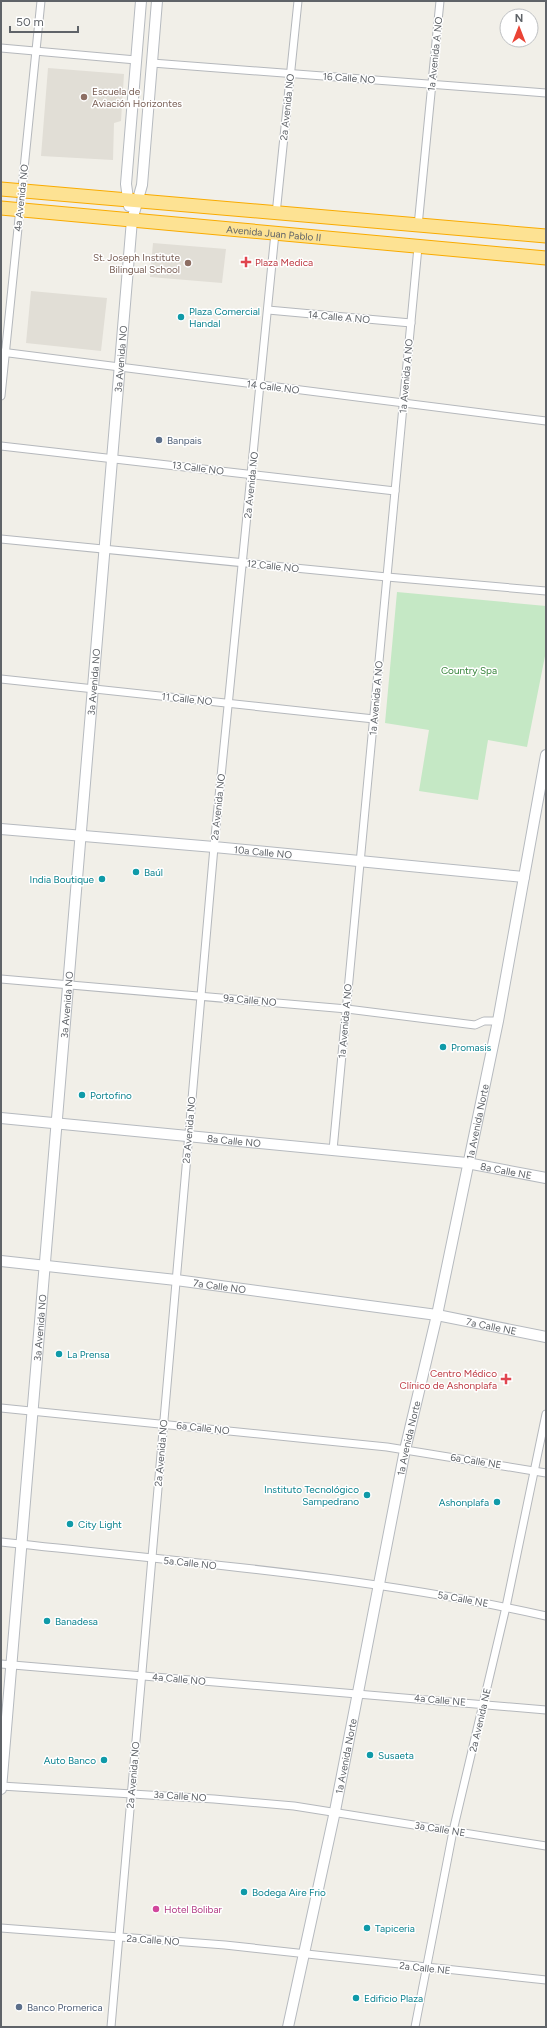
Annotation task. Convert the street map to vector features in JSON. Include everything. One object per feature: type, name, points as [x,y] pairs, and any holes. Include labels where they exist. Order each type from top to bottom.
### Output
[{"type":"highway","name":"Avenida Juan Pablo II","points":[[1,189],[276,214],[546,236]]},
{"type":"highway","name":"Avenida Juan Pablo II","points":[[1,208],[546,258]]},
{"type":"street","name":"4a Avenida NO","points":[[1,396],[4,352],[41,1]]},
{"type":"street","name":"3a Avenida NO","points":[[1,1787],[6,1664],[21,1544],[132,220],[133,201],[126,184],[141,1]]},
{"type":"street","name":"3a Avenida NO","points":[[133,201],[142,185],[157,1]]},
{"type":"street","name":"2a Avenida NO","points":[[276,214],[298,1]]},
{"type":"street","name":"1a Avenida A NO","points":[[418,226],[440,1]]},
{"type":"street","points":[[1,48],[136,60]]},
{"type":"street","name":"16 Calle NO","points":[[152,63],[546,93]]},
{"type":"street","name":"2a Avenida NO","points":[[111,2027],[214,847],[230,704],[275,234]]},
{"type":"street","name":"1a Avenida A NO","points":[[333,1150],[418,247]]},
{"type":"street","name":"14 Calle A NO","points":[[268,310],[411,323]]},
{"type":"street","name":"14 Calle NO","points":[[4,352],[119,366],[261,386],[403,402],[546,421]]},
{"type":"street","name":"13 Calle NO","points":[[1,446],[395,491]]},
{"type":"street","name":"12 Calle NO","points":[[1,538],[243,563],[546,591]]},
{"type":"street","name":"11 Calle NO","points":[[1,678],[374,719]]},
{"type":"street","name":"1a Avenida Norte","points":[[288,2027],[335,1812],[405,1450],[437,1315],[467,1163],[498,1021],[546,755]]},
{"type":"street","name":"10a Calle NO","points":[[1,829],[214,847],[524,877]]},
{"type":"street","name":"9a Calle NO","points":[[1,979],[346,1009],[475,1025],[484,1021],[498,1021]]},
{"type":"street","name":"8a Calle NO","points":[[1,1118],[467,1163]]},
{"type":"street","name":"8a Calle NE","points":[[467,1163],[546,1178]]},
{"type":"street","name":"7a Calle NO","points":[[1,1261],[176,1280],[437,1315]]},
{"type":"street","name":"7a Calle NE","points":[[437,1315],[546,1337]]},
{"type":"street","name":"6a Calle NO","points":[[1,1408],[405,1450]]},
{"type":"street","name":"2a Avenida NE","points":[[415,2027],[428,1968],[453,1831],[506,1607],[546,1414]]},
{"type":"street","name":"6a Calle NE","points":[[405,1450],[546,1473]]},
{"type":"street","name":"5a Calle NO","points":[[1,1542],[152,1558],[379,1586]]},
{"type":"street","name":"5a Calle NE","points":[[379,1586],[506,1607],[546,1616]]},
{"type":"street","name":"4a Calle NO","points":[[6,1664],[358,1694]]},
{"type":"street","name":"4a Calle NE","points":[[358,1694],[546,1710]]},
{"type":"street","name":"3a Calle NO","points":[[1,1787],[131,1793],[227,1800],[335,1812]]},
{"type":"street","name":"3a Calle NE","points":[[335,1812],[546,1846]]},
{"type":"street","name":"2a Calle NO","points":[[1,1928],[226,1945],[304,1954]]},
{"type":"street","name":"2a Calle NE","points":[[304,1954],[546,1980]]},
{"type":"shaded area","name":"Escuela de Aviación Horizontes","points":[[48,68],[124,74],[121,121],[114,123],[113,160],[41,156]]},
{"type":"shaded area","name":"St. Joseph Institute Bilingual School","points":[[153,243],[226,249],[222,283],[150,277]]},
{"type":"shaded area","points":[[31,291],[107,298],[101,351],[26,343]]},
{"type":"green space","name":"Country Spa","points":[[397,592],[546,606],[546,651],[527,747],[488,740],[478,800],[419,791],[429,730],[385,723]]},
{"type":"place","name":"Escuela de Aviación Horizontes","points":[[84,97]]},
{"type":"place","name":"Plaza Medica","points":[[246,262]]},
{"type":"place","name":"St. Joseph Institute Bilingual School","points":[[188,263]]},
{"type":"place","name":"Plaza Comercial Handal","points":[[181,317]]},
{"type":"place","name":"Banpais","points":[[159,440]]},
{"type":"place","name":"Baúl","points":[[136,872]]},
{"type":"place","name":"India Boutique","points":[[102,879]]},
{"type":"place","name":"Promasis","points":[[443,1047]]},
{"type":"place","name":"Portofino","points":[[82,1095]]},
{"type":"place","name":"La Prensa","points":[[59,1354]]},
{"type":"place","name":"Centro Médico Clínico de Ashonplafa","points":[[506,1379]]},
{"type":"place","name":"Instituto Tecnológico Sampedrano","points":[[367,1495]]},
{"type":"place","name":"Ashonplafa","points":[[497,1502]]},
{"type":"place","name":"City Light","points":[[70,1524]]},
{"type":"place","name":"Banadesa","points":[[47,1621]]},
{"type":"place","name":"Susaeta","points":[[370,1755]]},
{"type":"place","name":"Auto Banco","points":[[104,1760]]},
{"type":"place","name":"Bodega Aire Frio","points":[[244,1892]]},
{"type":"place","name":"Hotel Bolibar","points":[[156,1909]]},
{"type":"place","name":"Tapiceria","points":[[367,1928]]},
{"type":"place","name":"Edificio Plaza","points":[[356,1998]]},
{"type":"place","name":"Banco Promerica","points":[[19,2007]]}]
